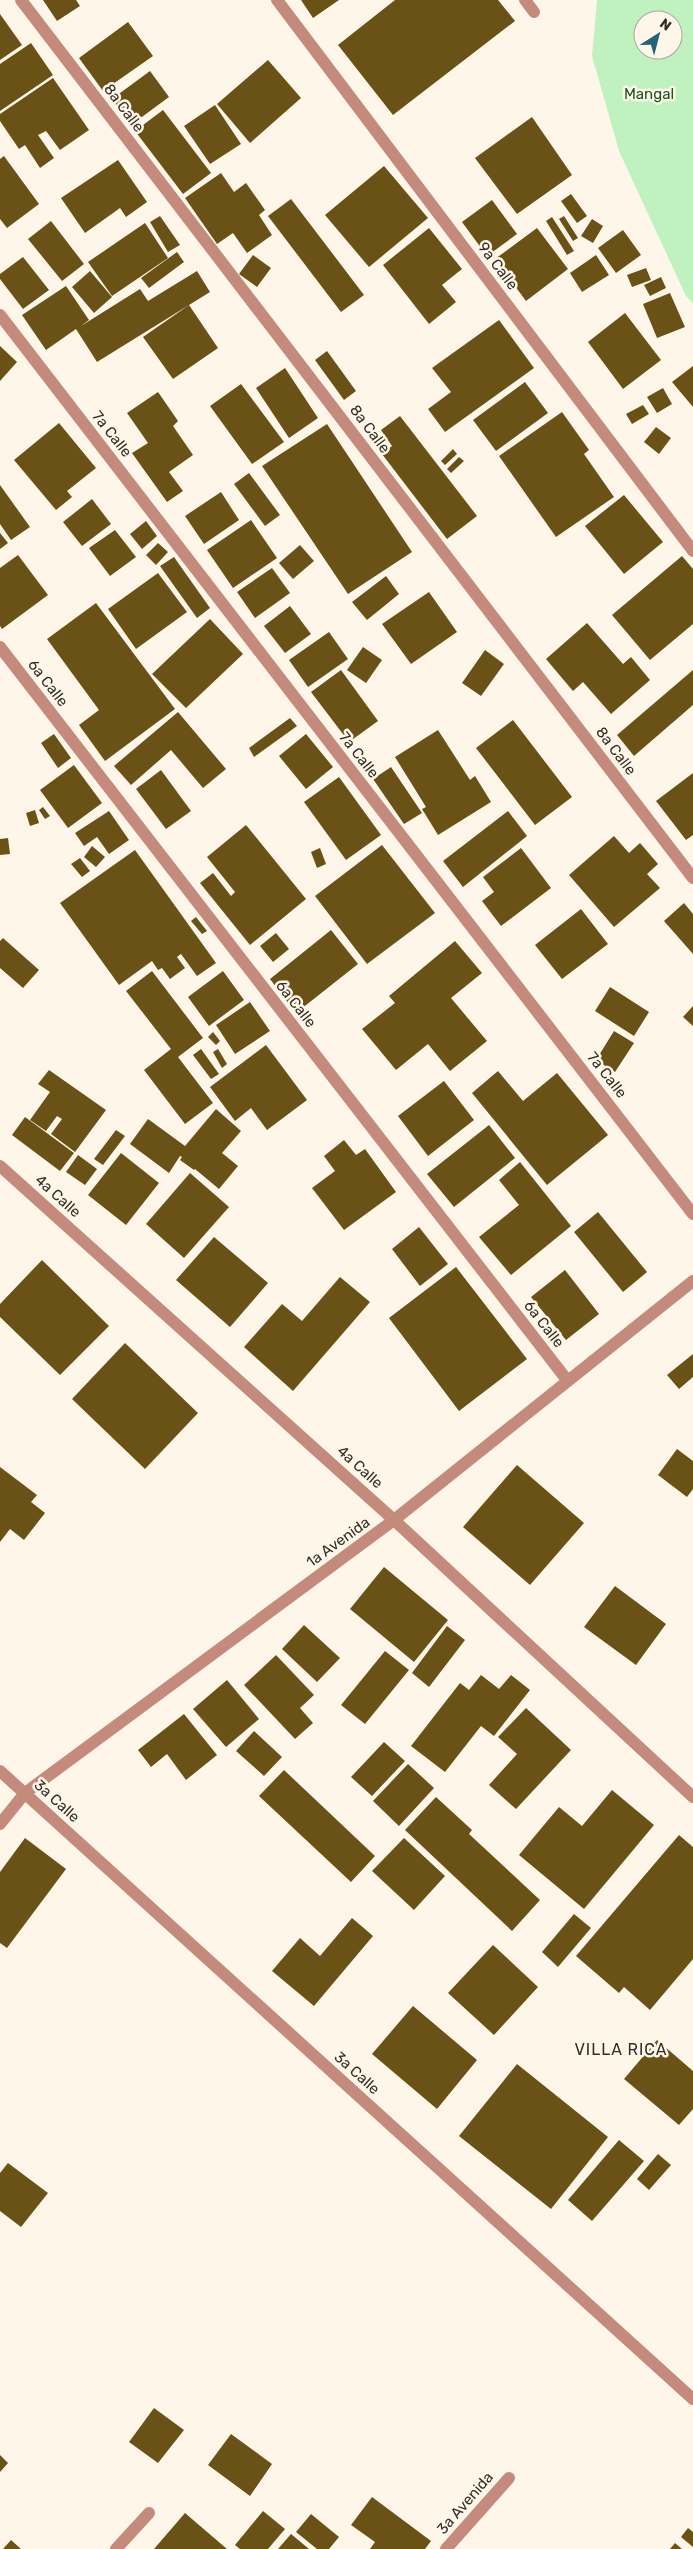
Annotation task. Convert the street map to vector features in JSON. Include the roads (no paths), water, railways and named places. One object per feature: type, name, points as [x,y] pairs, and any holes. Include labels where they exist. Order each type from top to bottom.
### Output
[{"type":"street","name":"8a Calle","points":[[21,0],[693,878]]},
{"type":"street","name":"9a Calle","points":[[277,0],[693,551]]},
{"type":"street","points":[[525,0],[534,12]]},
{"type":"street","name":"7a Calle","points":[[0,315],[693,1214]]},
{"type":"street","name":"6a Calle","points":[[0,647],[567,1380]]},
{"type":"street","name":"4a Calle","points":[[0,1166],[394,1520],[693,1797]]},
{"type":"street","name":"1a Avenida","points":[[0,1824],[24,1793],[394,1520],[567,1380],[693,1282]]},
{"type":"street","name":"3a Calle","points":[[0,1771],[693,2399]]},
{"type":"street","name":"3a Avenida","points":[[446,2549],[509,2478]]},
{"type":"street","points":[[116,2549],[149,2513]]},
{"type":"district","name":"VILLA RICA","points":[[621,2049]]},
{"type":"park label","name":"Mangal","points":[[649,94]]}]
